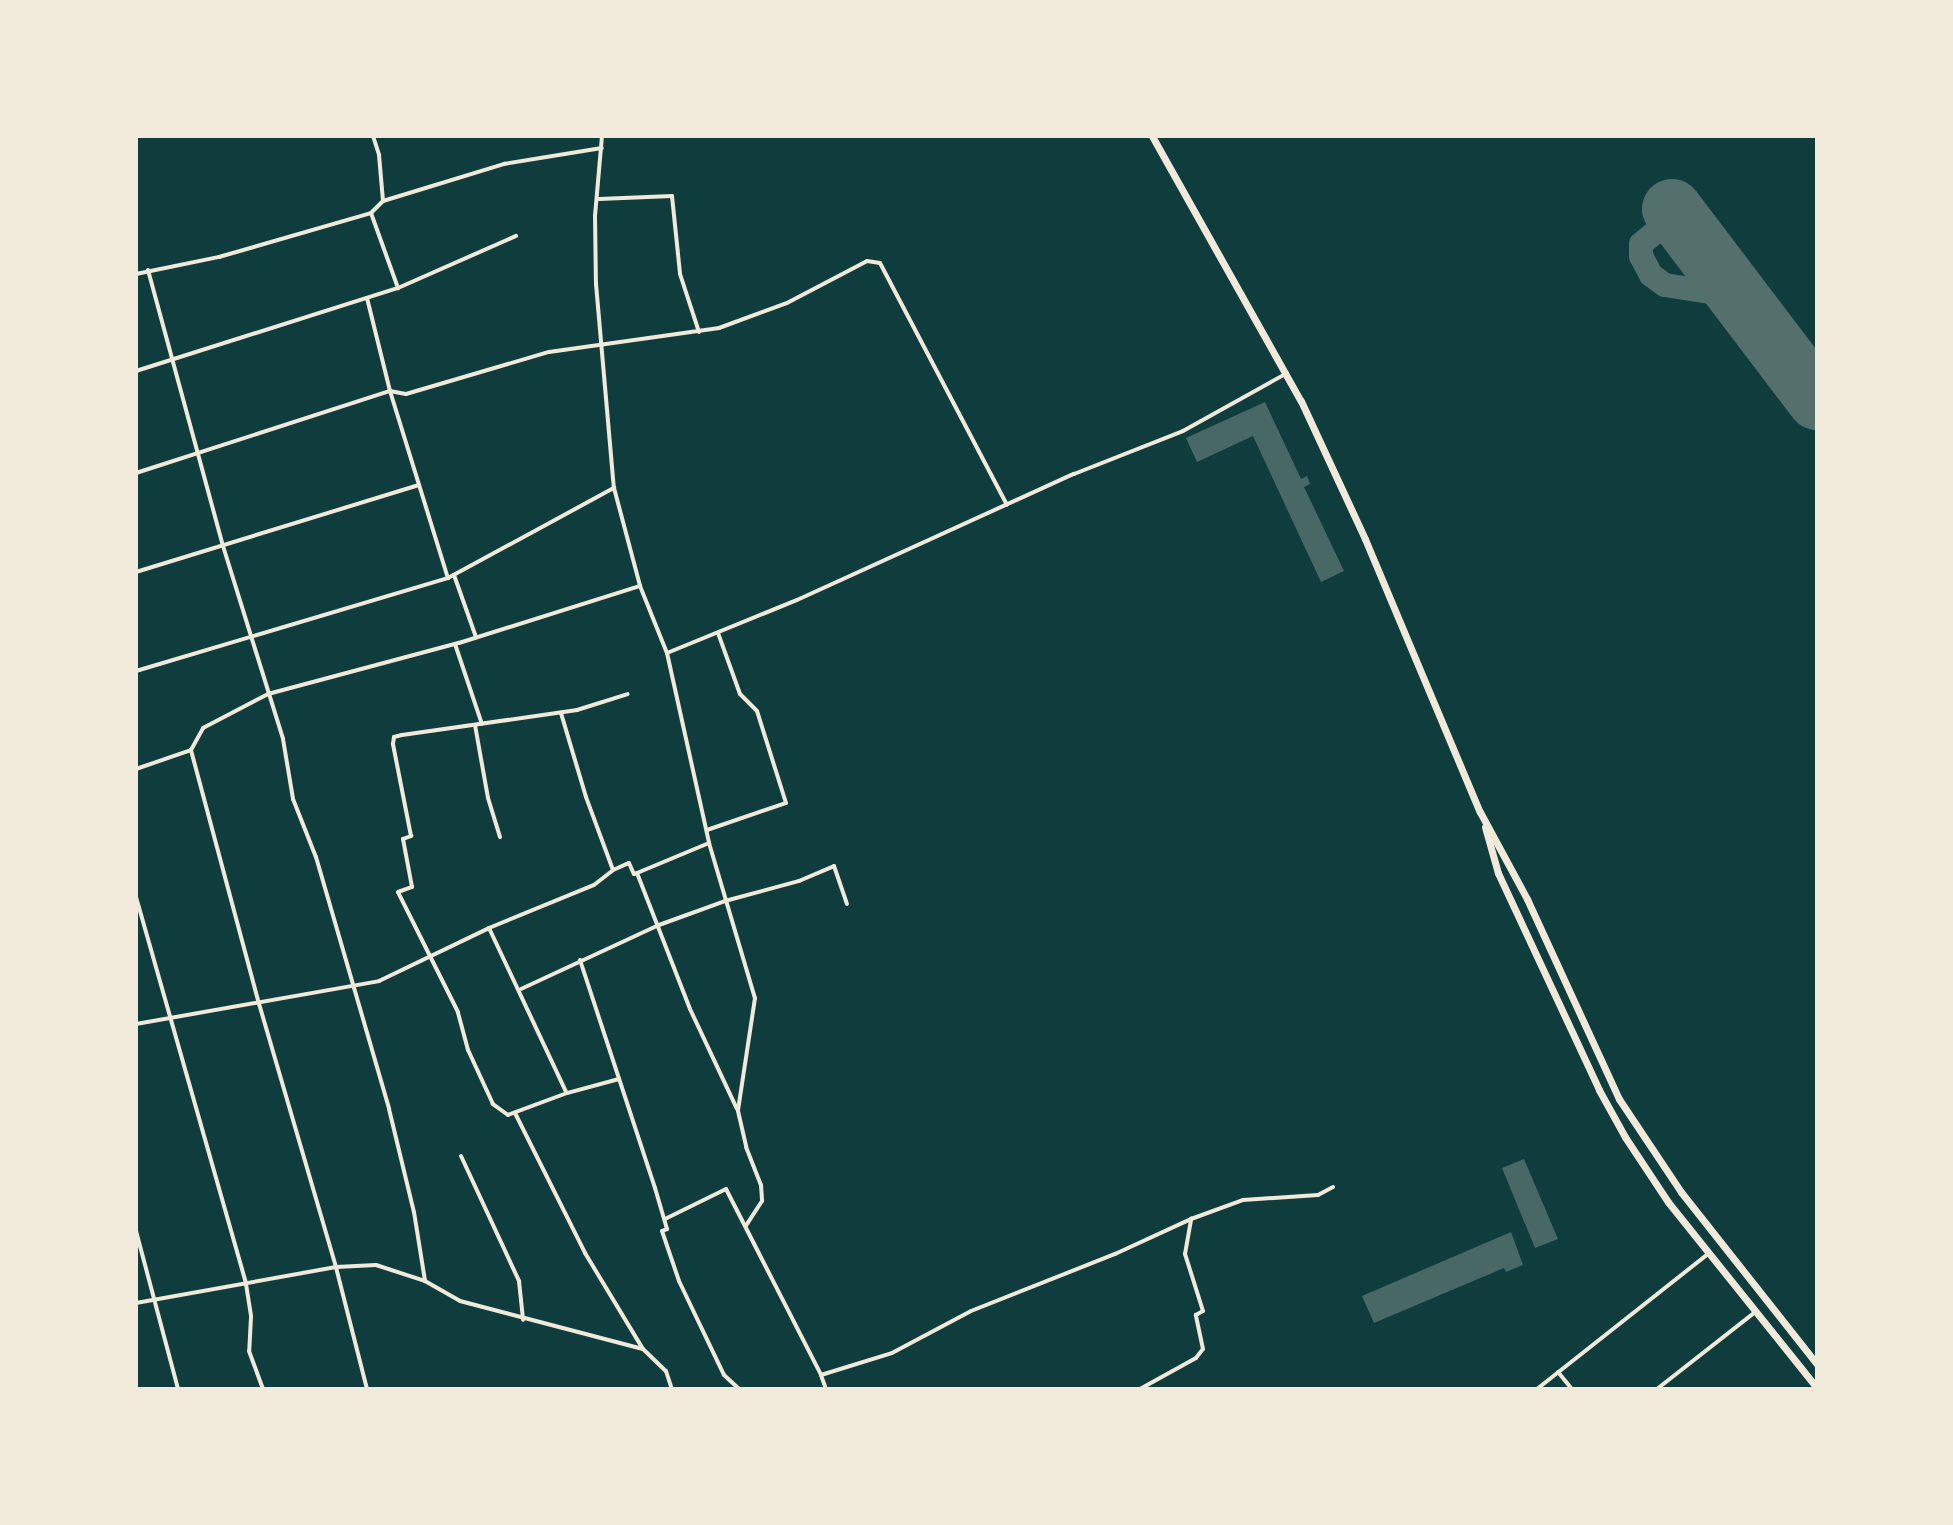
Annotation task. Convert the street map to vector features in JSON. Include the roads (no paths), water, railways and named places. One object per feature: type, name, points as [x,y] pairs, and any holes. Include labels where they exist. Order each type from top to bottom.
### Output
[{"type":"highway","points":[[1152,136],[1287,373],[1365,539],[1480,812],[1527,899],[1619,1099],[1681,1192],[1817,1364]]},
{"type":"highway","points":[[1480,812],[1498,873],[1599,1090],[1668,1202],[1817,1388]]},
{"type":"street","points":[[373,136],[379,155],[383,201]]},
{"type":"street","points":[[602,136],[596,257],[611,471],[640,586],[667,653],[709,843],[755,998],[738,1111]]},
{"type":"street","points":[[136,274],[219,257],[371,213],[383,201],[504,164],[602,148]]},
{"type":"street","points":[[598,199],[672,196],[680,274],[699,332]]},
{"type":"street","points":[[371,213],[398,288]]},
{"type":"street","points":[[136,371],[398,288],[516,236]]},
{"type":"street","points":[[136,473],[390,391],[406,394],[549,352],[699,332],[787,303],[867,261],[880,263],[1007,505]]},
{"type":"street","points":[[148,270],[223,546],[291,773],[293,799],[316,857],[389,1109],[414,1212],[425,1281]]},
{"type":"street","points":[[367,298],[390,391],[448,578]]},
{"type":"street","points":[[667,653],[1183,431],[1287,373]]},
{"type":"street","points":[[611,471],[616,499]]},
{"type":"street","points":[[136,572],[419,485]]},
{"type":"street","points":[[136,671],[448,578],[614,488]]},
{"type":"street","points":[[454,575],[476,637]]},
{"type":"street","points":[[136,769],[191,750],[203,728],[268,694],[455,644],[640,586]]},
{"type":"street","points":[[706,830],[786,803],[757,711],[740,694],[718,633]]},
{"type":"street","points":[[455,644],[482,724]]},
{"type":"street","points":[[619,1079],[567,1093],[508,1115],[493,1104],[468,1050],[458,1012],[398,892],[412,887],[403,839],[411,836],[394,737],[561,713],[628,694]]},
{"type":"street","points":[[561,713],[613,870]]},
{"type":"street","points":[[475,725],[488,798],[500,837]]},
{"type":"street","points":[[191,750],[259,1004],[336,1267],[367,1389]]},
{"type":"street","points":[[136,1024],[379,981],[489,928],[585,890],[613,870],[629,863],[634,874],[709,843]]},
{"type":"street","points":[[521,989],[659,925],[725,901],[785,886],[834,866],[847,904]]},
{"type":"street","points":[[637,873],[690,1009],[738,1111],[746,1147],[761,1185],[762,1201],[746,1226]]},
{"type":"street","points":[[136,897],[246,1284],[251,1317],[249,1351],[263,1389]]},
{"type":"street","points":[[489,928],[521,989],[567,1093]]},
{"type":"street","points":[[580,960],[665,1219],[667,1229],[662,1231],[687,1301],[724,1375],[739,1389]]},
{"type":"street","points":[[515,1113],[585,1253],[643,1349],[666,1371],[672,1389]]},
{"type":"street","points":[[461,1156],[519,1281],[523,1320]]},
{"type":"street","points":[[821,1375],[892,1353],[971,1311],[1115,1254],[1191,1219],[1243,1200],[1318,1195],[1333,1187]]},
{"type":"street","points":[[665,1219],[726,1189],[826,1389]]},
{"type":"street","points":[[1140,1389],[1196,1358],[1202,1350],[1203,1337],[1196,1315],[1203,1311],[1185,1254],[1191,1219]]},
{"type":"street","points":[[136,1231],[178,1389]]},
{"type":"street","points":[[1537,1389],[1708,1254]]},
{"type":"street","points":[[136,1303],[336,1267],[376,1265],[425,1281],[460,1301],[643,1349]]},
{"type":"street","points":[[1657,1389],[1754,1313]]},
{"type":"street","points":[[1558,1372],[1572,1389]]}]
